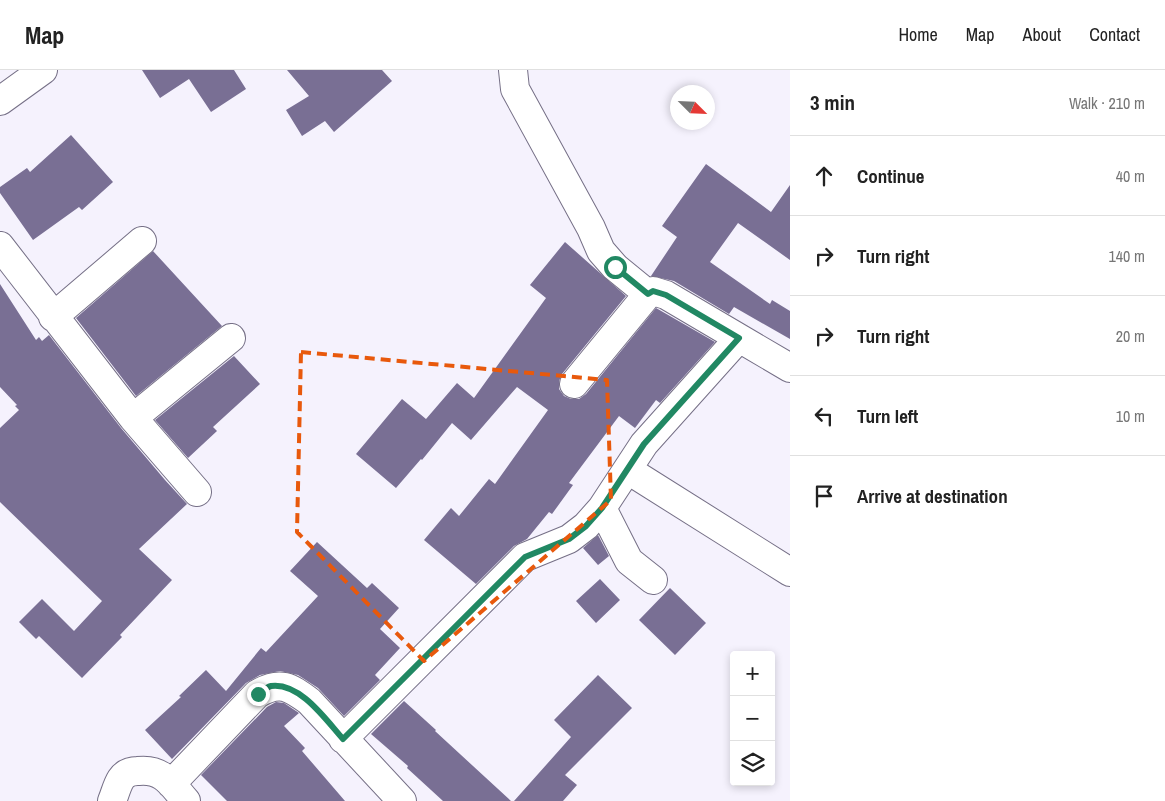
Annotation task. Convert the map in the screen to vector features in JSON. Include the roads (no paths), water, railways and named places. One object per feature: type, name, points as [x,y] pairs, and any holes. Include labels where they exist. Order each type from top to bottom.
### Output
[{"type":"street","points":[[0,101],[42,70]]},
{"type":"street","points":[[513,70],[515,89],[591,228],[601,251],[615,267],[648,294]]},
{"type":"street","points":[[53,317],[142,241]]},
{"type":"street","points":[[0,246],[53,317],[133,418],[197,492]]},
{"type":"street","points":[[574,384],[648,294],[653,291],[666,295],[790,368]]},
{"type":"street","points":[[133,418],[231,338]]},
{"type":"street","points":[[343,739],[525,557],[569,539],[586,526],[602,508],[644,444],[739,338]]},
{"type":"street","points":[[628,470],[790,572]]},
{"type":"street","points":[[602,508],[629,561],[653,580]]},
{"type":"street","points":[[112,801],[121,779],[132,771],[160,772],[178,792],[258,694],[270,686],[284,686],[309,701],[402,801]]}]
